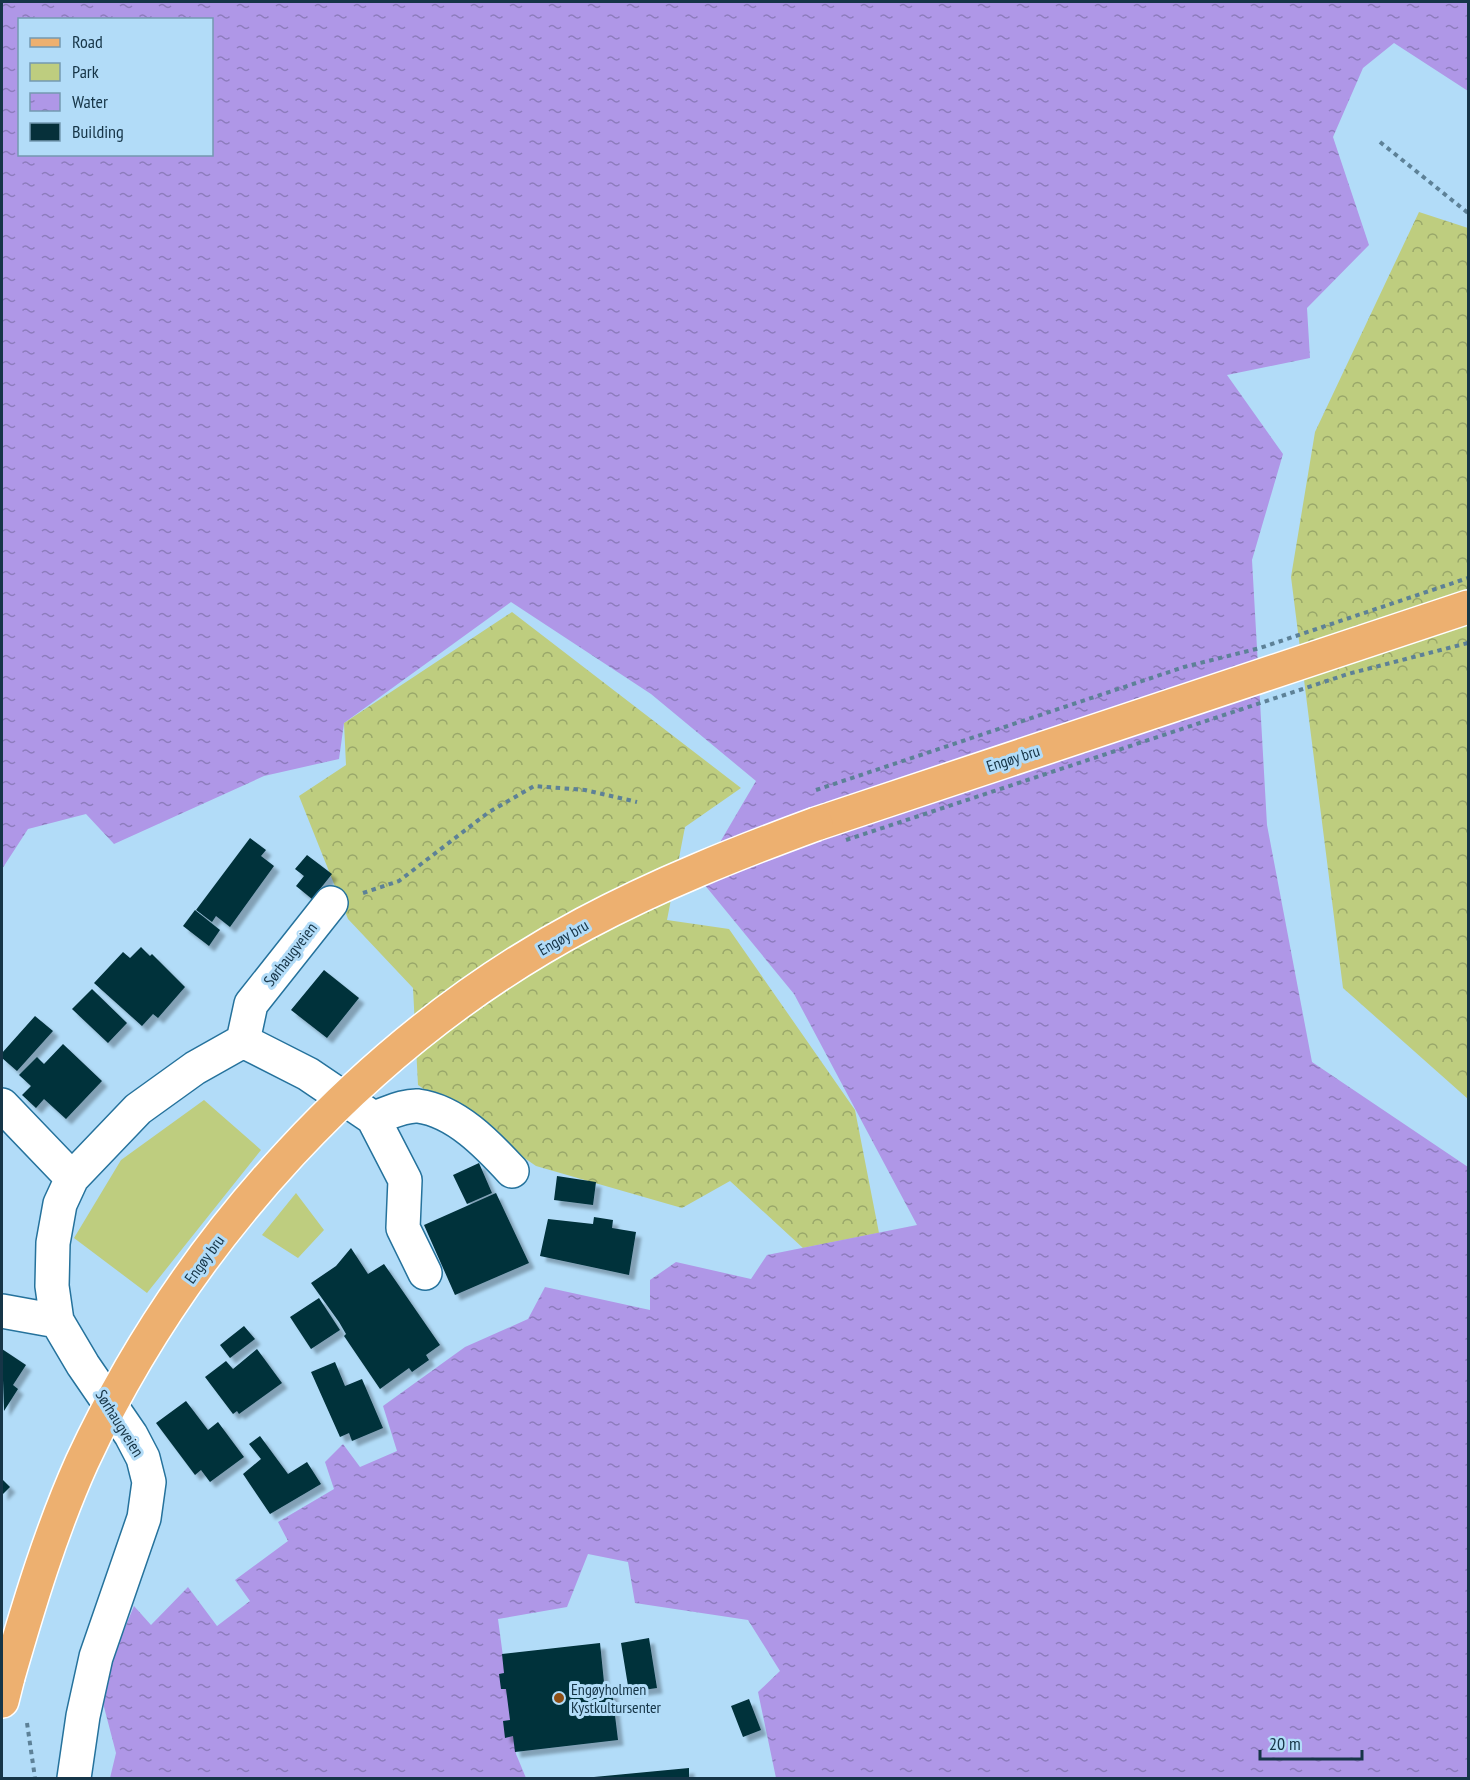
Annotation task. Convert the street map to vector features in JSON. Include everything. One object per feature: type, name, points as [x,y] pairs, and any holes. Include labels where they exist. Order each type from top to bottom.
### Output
[{"type":"main road","name":"Engøy bru","points":[[13,1698],[43,1564],[82,1463],[149,1338],[235,1216],[274,1171],[364,1079],[459,1003],[582,924],[686,873],[746,849],[1325,654],[1464,611]]},
{"type":"street","name":"Sørhaugveien","points":[[74,1779],[83,1716],[96,1657],[144,1518],[149,1482],[143,1458],[131,1435],[83,1365],[57,1321],[52,1286],[53,1243],[60,1204],[72,1178],[138,1109],[195,1068],[243,1041],[251,1004],[331,903]]},
{"type":"street","points":[[243,1041],[308,1074],[373,1118],[405,1180],[403,1228],[425,1273]]},
{"type":"street","points":[[2,1105],[72,1178]]},
{"type":"street","points":[[373,1118],[417,1106],[434,1111],[459,1123],[486,1144],[512,1171]]},
{"type":"street","points":[[2,1311],[57,1321]]},
{"type":"path","points":[[1380,142],[1468,213]]},
{"type":"path","points":[[814,790],[1184,667],[1260,648],[1468,578]]},
{"type":"path","points":[[837,843],[1348,674],[1468,643]]},
{"type":"path","points":[[331,903],[399,881],[489,812],[534,786],[585,790],[637,802]]},
{"type":"path","points":[[13,1698],[26,1725],[35,1779]]},
{"type":"green space","points":[[1419,212],[1468,228],[1468,1099],[1343,988],[1291,577],[1315,432]]},
{"type":"green space","points":[[512,612],[741,788],[685,827],[667,920],[729,929],[855,1110],[879,1233],[803,1248],[730,1181],[682,1208],[536,1166],[418,1085],[413,988],[348,919],[299,796],[346,765],[344,723]]},
{"type":"green space","points":[[204,1100],[261,1150],[147,1293],[74,1238],[121,1160]]},
{"type":"green space","points":[[296,1193],[324,1230],[298,1258],[262,1235]]},
{"type":"water","points":[[2,2],[1468,2],[1468,91],[1394,43],[1363,68],[1333,137],[1369,245],[1307,308],[1310,358],[1227,375],[1283,454],[1252,560],[1267,825],[1312,1062],[1468,1167],[1468,1778],[776,1778],[758,1692],[780,1671],[748,1620],[635,1603],[628,1562],[588,1554],[567,1607],[498,1619],[516,1754],[526,1778],[110,1778],[116,1753],[103,1703],[111,1661],[134,1606],[151,1625],[188,1587],[217,1626],[250,1601],[235,1580],[288,1541],[278,1522],[334,1489],[325,1462],[343,1444],[360,1467],[397,1451],[383,1406],[465,1347],[528,1319],[545,1287],[650,1310],[650,1280],[676,1262],[751,1279],[767,1255],[917,1225],[794,994],[699,878],[756,781],[651,694],[511,602],[344,723],[339,759],[264,776],[114,844],[86,814],[28,829],[2,869]]},
{"type":"building","points":[[250,838],[266,850],[261,856],[274,866],[230,927],[216,916],[212,922],[196,910]]},
{"type":"building","points":[[307,855],[332,874],[312,899],[296,886],[304,876],[295,869]]},
{"type":"building","points":[[195,910],[220,930],[209,946],[183,926]]},
{"type":"building","points":[[141,947],[150,956],[152,954],[185,987],[158,1018],[153,1014],[142,1026],[94,983],[123,952],[130,958]]},
{"type":"building","points":[[324,970],[359,998],[327,1038],[291,1010]]},
{"type":"building","points":[[92,989],[127,1023],[108,1043],[72,1009]]},
{"type":"building","points":[[35,1016],[53,1031],[17,1071],[2,1058],[2,1053]]},
{"type":"building","points":[[63,1044],[102,1081],[66,1119],[44,1099],[36,1108],[22,1095],[31,1086],[19,1075],[37,1057],[44,1064]]},
{"type":"building","points":[[479,1163],[492,1193],[467,1204],[453,1175]]},
{"type":"building","points":[[557,1176],[596,1182],[593,1205],[554,1200]]},
{"type":"building","points":[[496,1193],[529,1263],[455,1295],[424,1225]]},
{"type":"building","points":[[594,1217],[613,1220],[612,1228],[636,1232],[629,1275],[540,1256],[548,1219],[593,1224]]},
{"type":"building","points":[[351,1248],[368,1274],[384,1264],[440,1345],[426,1355],[429,1360],[412,1372],[409,1368],[380,1389],[344,1336],[346,1334],[339,1322],[311,1283],[336,1266]]},
{"type":"building","points":[[319,1298],[340,1330],[311,1349],[290,1317]]},
{"type":"building","points":[[244,1326],[255,1339],[230,1358],[220,1345]]},
{"type":"building","points":[[2,1349],[26,1365],[13,1385],[18,1389],[4,1411]]},
{"type":"building","points":[[257,1349],[282,1383],[239,1414],[237,1411],[233,1414],[205,1377],[226,1361],[233,1369]]},
{"type":"building","points":[[335,1362],[345,1386],[362,1379],[383,1428],[352,1441],[349,1433],[340,1437],[311,1372]]},
{"type":"building","points":[[186,1401],[208,1430],[218,1422],[244,1457],[210,1482],[201,1470],[195,1475],[156,1423]]},
{"type":"building","points":[[260,1436],[288,1474],[307,1462],[321,1484],[270,1514],[243,1474],[261,1459],[249,1444]]},
{"type":"building","points":[[2,1479],[10,1487],[2,1495]]},
{"type":"building","points":[[649,1638],[657,1688],[629,1692],[621,1643]]},
{"type":"building","points":[[600,1643],[605,1692],[612,1691],[618,1740],[515,1752],[513,1736],[505,1738],[503,1721],[510,1720],[506,1689],[501,1689],[499,1674],[504,1673],[502,1654]]},
{"type":"building","points":[[749,1699],[761,1730],[743,1737],[731,1706]]},
{"type":"building","points":[[689,1768],[689,1778],[594,1778],[594,1777]]},
{"type":"place","name":"Engøyholmen Kystkultursenter","points":[[559,1698]]}]
